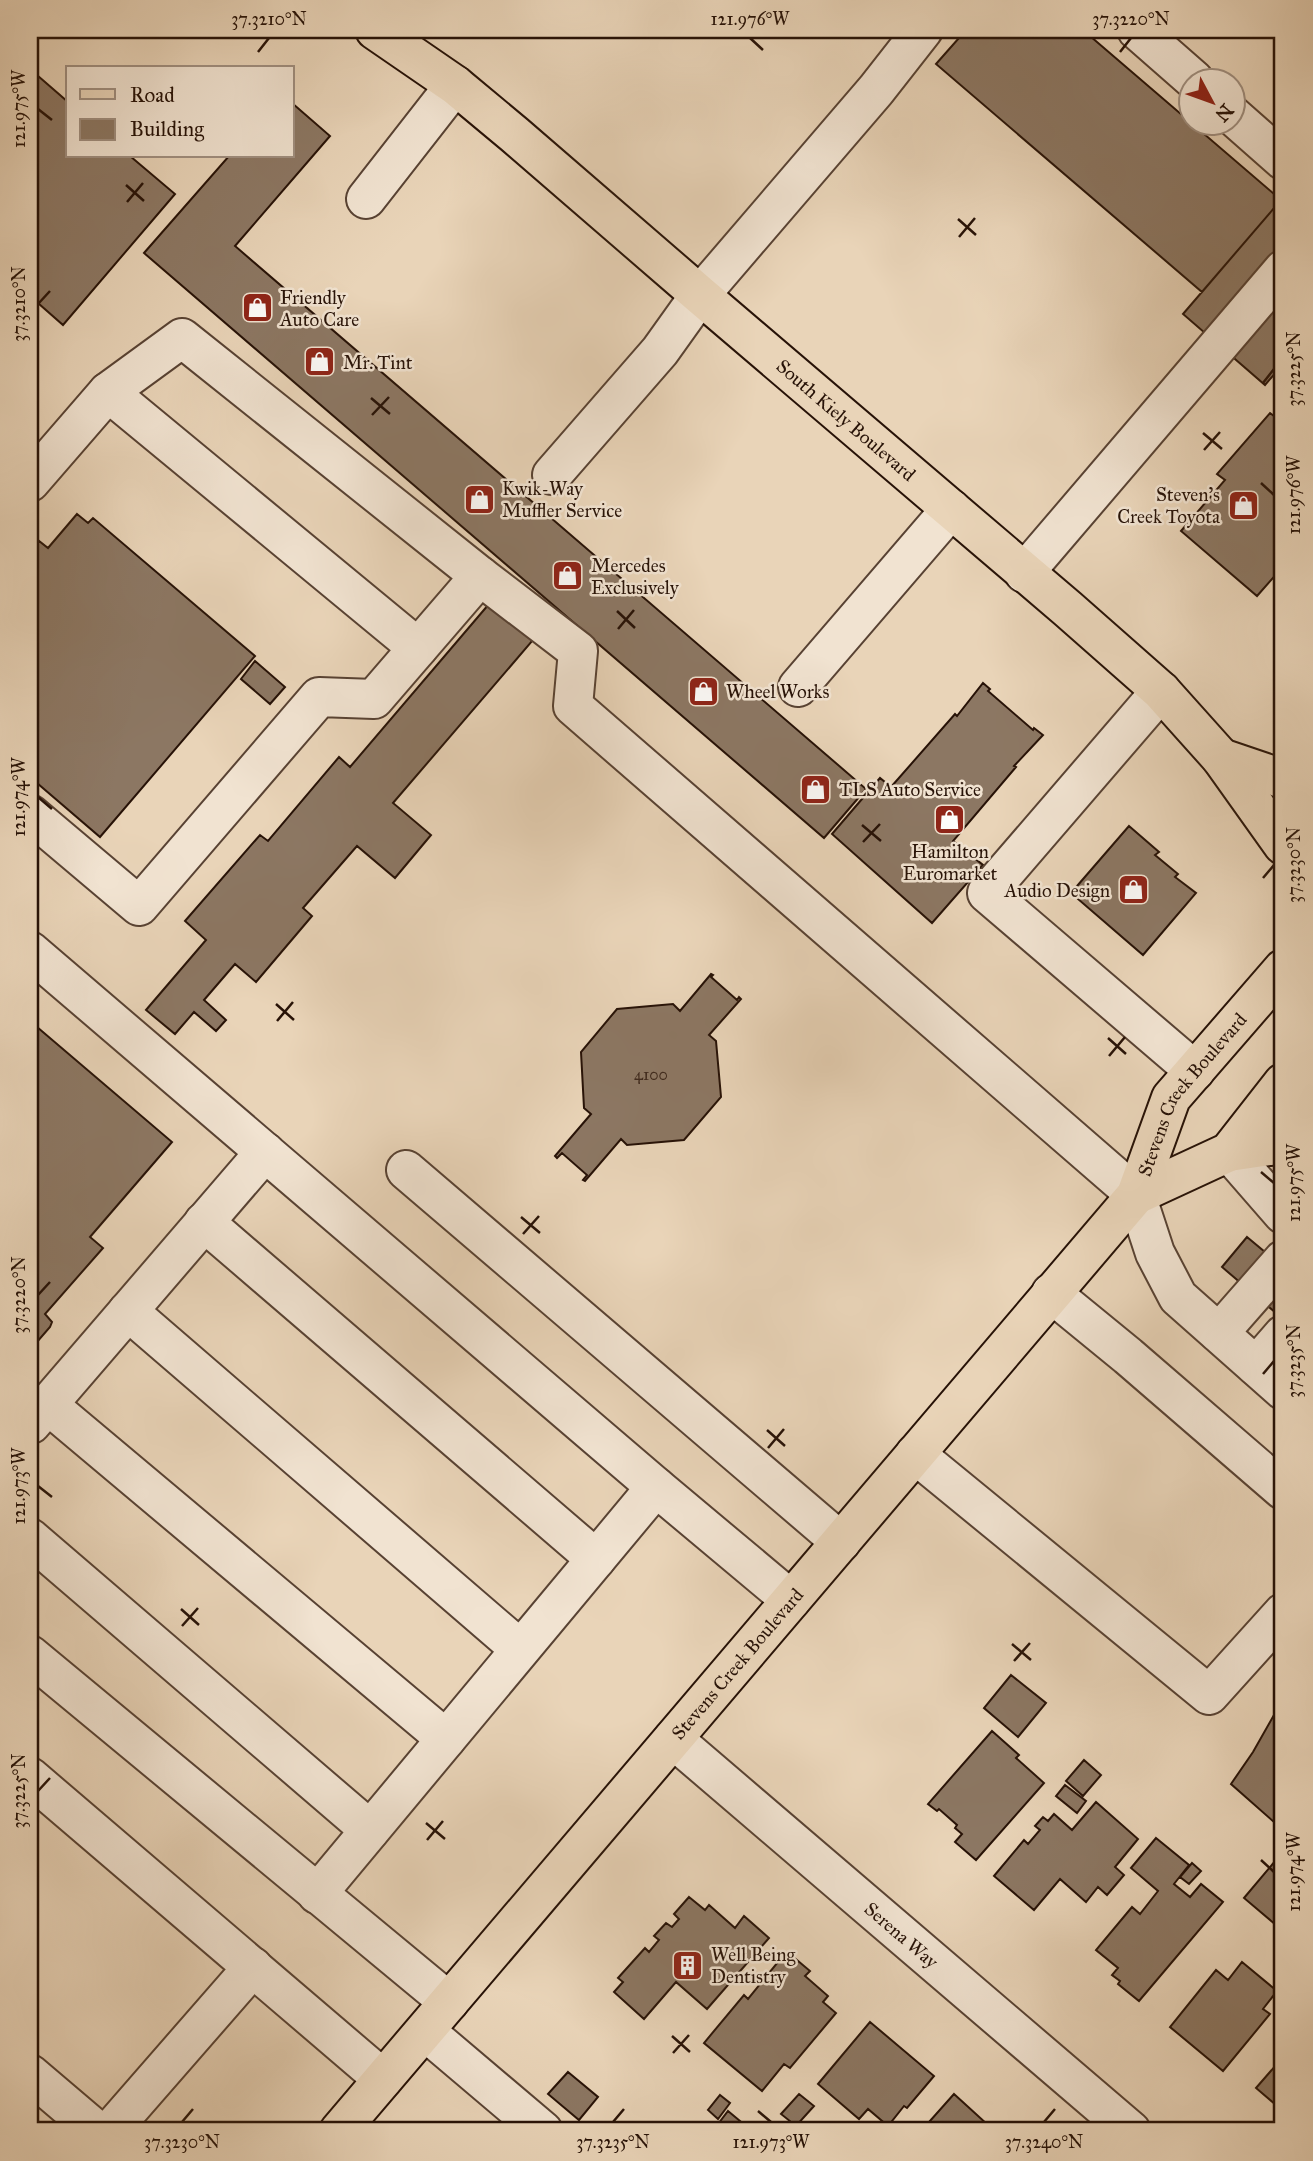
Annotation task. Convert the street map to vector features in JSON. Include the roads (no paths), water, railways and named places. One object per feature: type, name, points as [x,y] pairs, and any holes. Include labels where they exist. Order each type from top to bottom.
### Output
[{"type":"main road","name":"South Kiely Boulevard","points":[[374,30],[455,85],[1161,691],[1220,758],[1283,845]]},
{"type":"main road","points":[[1220,758],[1283,779]]},
{"type":"main road","name":"Stevens Creek Boulevard","points":[[339,2131],[1136,1195],[1171,1098],[1283,969]]},
{"type":"main road","name":"Stevens Creek Boulevard","points":[[1136,1195],[1229,1152],[1283,1083]]},
{"type":"main road","points":[[1229,1152],[1283,1144]]},
{"type":"street","points":[[552,475],[660,351],[700,296],[876,90],[923,30]]},
{"type":"street","points":[[1137,30],[1178,66]]},
{"type":"street","points":[[366,199],[455,85]]},
{"type":"street","points":[[1246,127],[1283,160]]},
{"type":"street","points":[[1024,573],[1283,270]]},
{"type":"street","points":[[30,482],[108,392],[181,338],[578,651],[573,706],[1136,1195],[1155,1253],[1178,1297],[1270,1378],[1283,1335]]},
{"type":"street","points":[[108,392],[418,648]]},
{"type":"street","points":[[798,687],[951,509]]},
{"type":"street","points":[[30,814],[139,906],[319,697],[374,699],[480,576]]},
{"type":"street","points":[[1161,691],[987,893],[1195,1071]]},
{"type":"street","points":[[30,951],[656,1488],[791,1600]]},
{"type":"street","points":[[265,1152],[38,1415],[446,1739]]},
{"type":"street","points":[[1229,1152],[1283,1214]]},
{"type":"street","points":[[406,1170],[841,1542]]},
{"type":"street","points":[[204,1222],[596,1559]]},
{"type":"street","points":[[1219,1333],[1283,1260]]},
{"type":"street","points":[[1051,1293],[1283,1490]]},
{"type":"street","points":[[128,1311],[520,1649]]},
{"type":"street","points":[[915,1454],[1209,1695],[1283,1613]]},
{"type":"street","points":[[317,1894],[656,1488]]},
{"type":"street","points":[[30,1538],[370,1830]]},
{"type":"street","points":[[30,1654],[317,1894],[437,2016],[543,2131]]},
{"type":"street","name":"Serena Way","points":[[673,1738],[1130,2131]]},
{"type":"street","points":[[30,1777],[383,2079]]},
{"type":"street","points":[[110,2131],[253,1967]]},
{"type":"street","points":[[30,2074],[97,2131]]},
{"type":"place","name":"Friendly Auto Care","points":[[257,308]]},
{"type":"place","name":"Mr. Tint","points":[[320,362]]},
{"type":"place","name":"Kwik-Way Muffler Service","points":[[479,499]]},
{"type":"place","name":"Steven's Creek Toyota","points":[[1243,505]]},
{"type":"place","name":"Mercedes Exclusively","points":[[568,576]]},
{"type":"place","name":"Wheel Works","points":[[703,691]]},
{"type":"place","name":"TLS Auto Service","points":[[816,789]]},
{"type":"place","name":"Hamilton Euromarket","points":[[950,820]]},
{"type":"place","name":"Audio Design","points":[[1133,890]]},
{"type":"place","name":"Well Being Dentistry","points":[[688,1965]]}]
